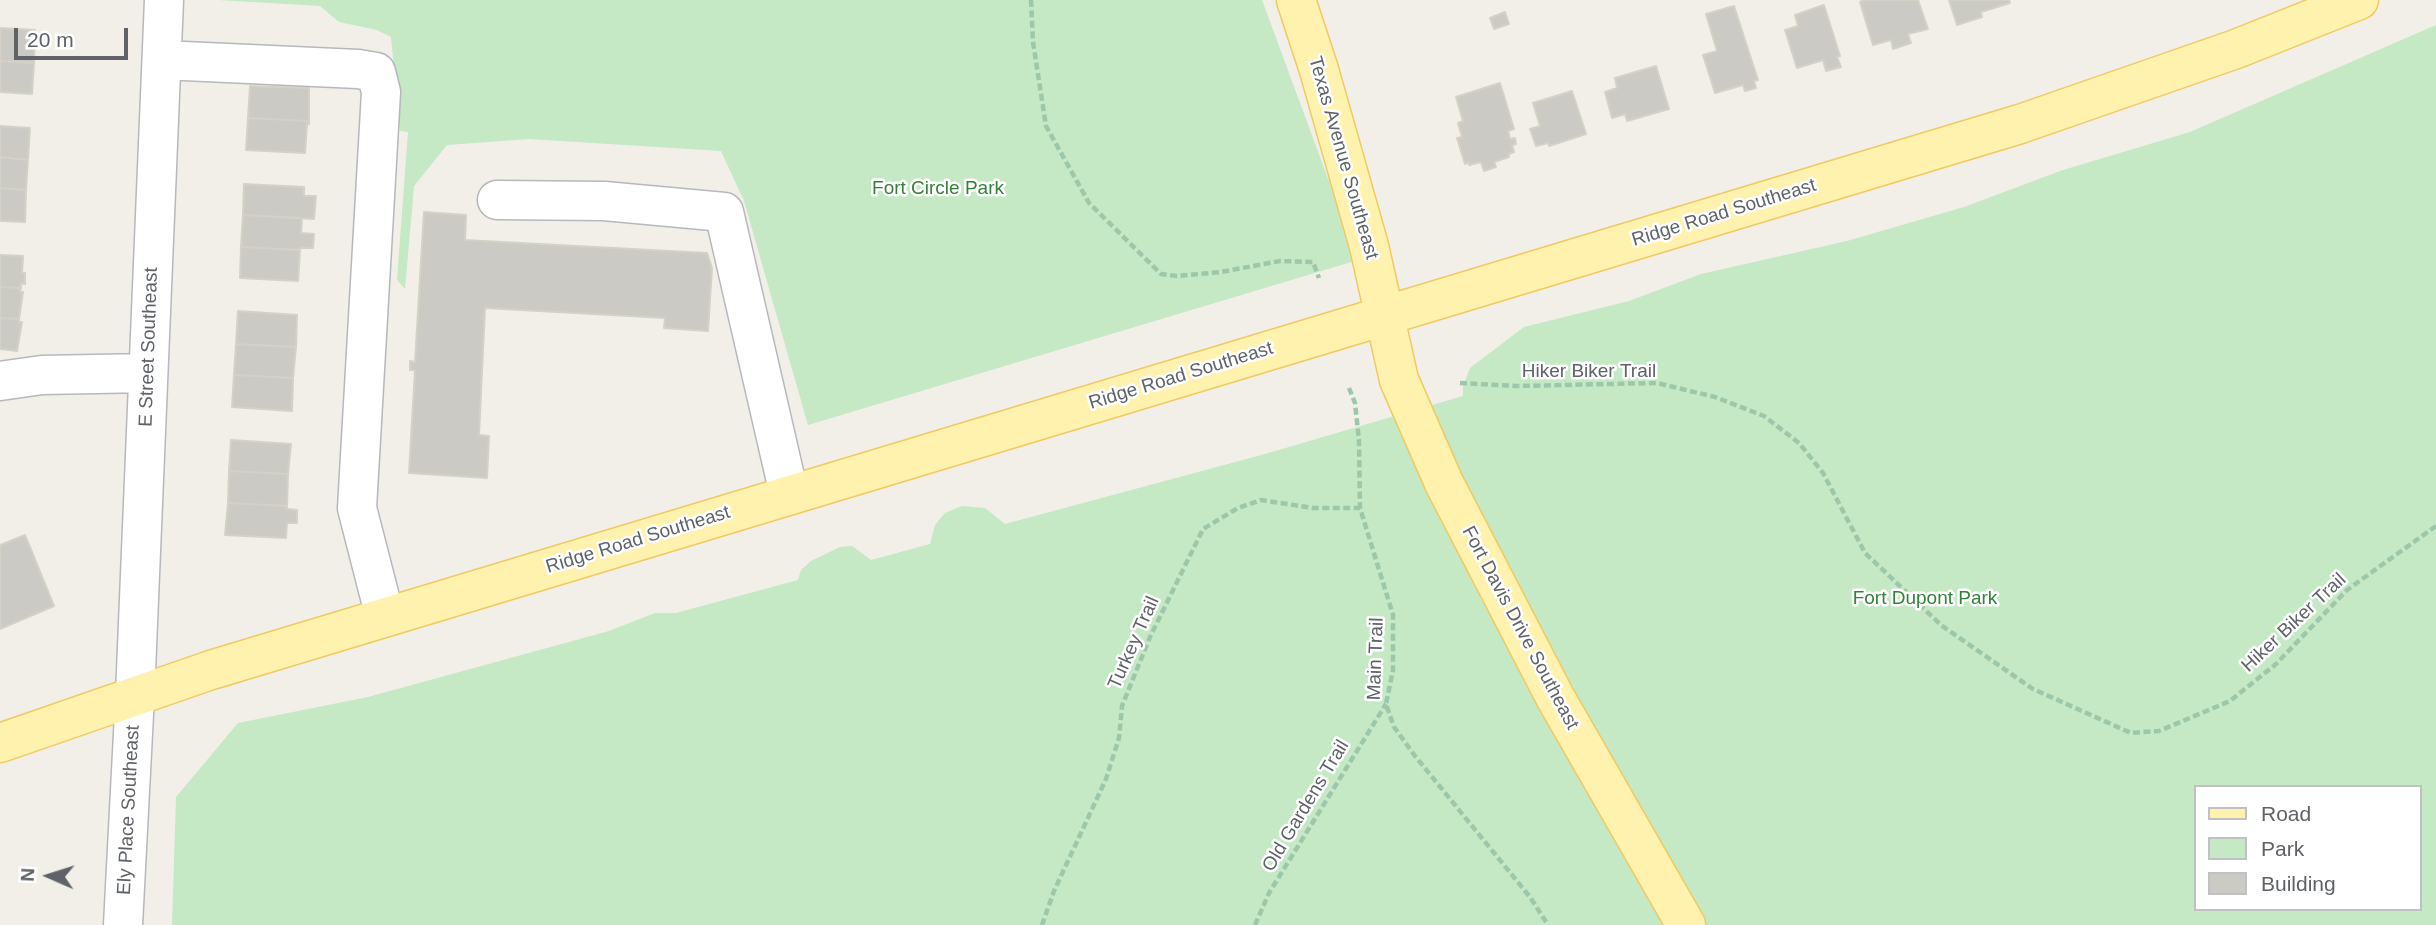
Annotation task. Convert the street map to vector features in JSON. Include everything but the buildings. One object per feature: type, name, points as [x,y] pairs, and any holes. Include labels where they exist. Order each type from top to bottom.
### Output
[{"type":"main road","name":"Texas Avenue Southeast","points":[[1296,0],[1319,70],[1386,316]]},
{"type":"main road","name":"Ridge Road Southeast","points":[[0,743],[135,695],[386,617],[2020,124],[2236,49],[2359,0]]},
{"type":"main road","name":"Fort Davis Drive Southeast","points":[[1386,316],[1399,380],[1444,483],[1555,697],[1686,925]]},
{"type":"street","name":"E Street Southeast","points":[[135,695],[164,0]]},
{"type":"street","points":[[162,60],[376,72],[381,92],[357,508],[386,617]]},
{"type":"street","points":[[497,200],[604,201],[724,212],[789,494]]},
{"type":"street","points":[[0,381],[43,375],[148,373]]},
{"type":"street","name":"Ely Place Southeast","points":[[123,925],[135,695]]},
{"type":"path","points":[[1031,0],[1033,42],[1046,126],[1089,203],[1114,230],[1161,274],[1221,272],[1280,261],[1301,260],[1313,262],[1319,278]]},
{"type":"path","name":"Hiker Biker Trail","points":[[1460,383],[1516,386],[1657,383],[1715,397],[1764,416],[1800,443],[1822,473],[1865,553],[1941,625],[2033,689],[2131,733],[2159,731],[2230,701],[2276,664],[2347,590],[2436,526]]},
{"type":"path","name":"Main Trail","points":[[1349,388],[1355,403],[1359,440],[1360,509],[1393,615],[1393,670],[1386,704],[1394,727],[1530,897],[1548,925]]},
{"type":"path","name":"Turkey Trail","points":[[1042,925],[1054,891],[1106,779],[1119,738],[1122,706],[1150,637],[1203,529],[1238,508],[1261,500],[1313,508],[1360,509]]},
{"type":"path","name":"Old Gardens Trail","points":[[1255,925],[1276,882],[1386,704]]},
{"type":"green space","name":"Fort Circle Park","points":[[218,0],[1262,0],[1358,260],[808,425],[744,201],[721,151],[529,139],[447,145],[414,186],[405,289],[397,280],[408,132],[400,131],[391,37],[377,30],[339,22],[320,6]]},
{"type":"green space","name":"Fort Dupont Park","points":[[2436,25],[2436,925],[172,925],[176,797],[238,723],[368,697],[609,631],[655,613],[676,613],[798,580],[801,570],[811,561],[840,547],[852,546],[871,560],[930,544],[935,525],[945,513],[962,506],[985,508],[1005,524],[1265,454],[1463,396],[1463,386],[1470,368],[1524,327],[1629,301],[1701,274],[1847,241],[1964,207],[2063,170],[2190,132]]}]
